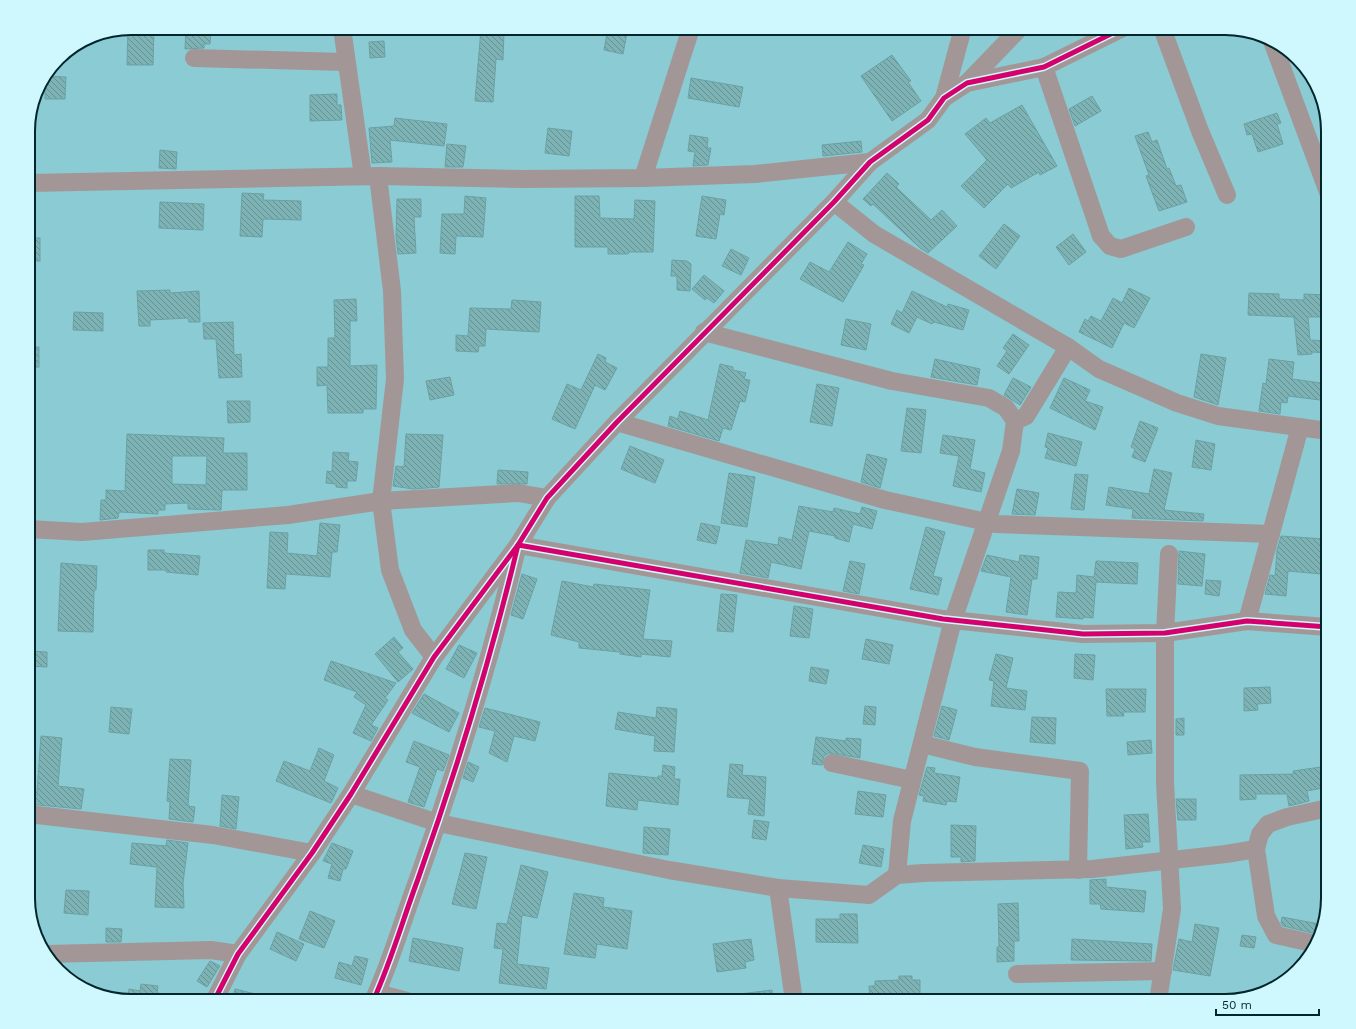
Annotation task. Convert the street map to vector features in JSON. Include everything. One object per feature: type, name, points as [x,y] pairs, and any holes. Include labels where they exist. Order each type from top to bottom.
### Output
[{"type":"street","points":[[343,35],[345,62],[371,176],[392,291],[395,379],[381,501],[390,570],[413,630],[434,657]]},
{"type":"street","points":[[643,178],[689,35]]},
{"type":"street","points":[[218,994],[238,954],[312,853],[351,794],[434,657],[518,545],[547,498],[617,422],[704,332],[834,202],[870,162],[928,120],[944,98],[961,35]]},
{"type":"street","points":[[944,98],[968,83],[1013,35]]},
{"type":"street","points":[[968,83],[1044,67],[1109,35]]},
{"type":"street","points":[[1165,35],[1200,131],[1227,195]]},
{"type":"street","points":[[1275,50],[1321,173]]},
{"type":"street","points":[[194,58],[345,62]]},
{"type":"street","points":[[1044,67],[1101,236],[1105,241],[1110,246],[1121,249],[1186,227]]},
{"type":"street","points":[[35,183],[371,176],[522,179],[643,178],[755,174],[870,162]]},
{"type":"street","points":[[834,202],[874,234],[1068,347],[1099,369],[1177,403],[1218,416],[1321,430]]},
{"type":"street","points":[[704,332],[892,381],[989,398],[1006,408],[1015,421],[1011,451],[953,620],[902,821],[897,875]]},
{"type":"street","points":[[1015,421],[1026,416],[1068,347]]},
{"type":"street","points":[[617,422],[885,500],[996,524],[1271,534]]},
{"type":"street","points":[[1247,621],[1300,427]]},
{"type":"street","points":[[35,530],[82,532],[204,523],[288,515],[381,501],[518,493],[547,498]]},
{"type":"street","points":[[518,545],[953,620],[1083,634],[1165,633],[1247,621],[1321,626]]},
{"type":"street","points":[[376,994],[438,823],[483,680],[503,608],[518,545]]},
{"type":"street","points":[[1159,994],[1172,909],[1168,861],[1165,783],[1165,633],[1169,554]]},
{"type":"street","points":[[922,744],[975,757],[1080,770],[1078,870]]},
{"type":"street","points":[[832,764],[912,780]]},
{"type":"street","points":[[351,794],[438,823],[669,870],[778,888],[869,894],[897,875],[924,873],[1078,870],[1168,861],[1256,849]]},
{"type":"street","points":[[1310,943],[1276,935],[1266,916],[1256,849],[1260,834],[1268,824],[1287,817],[1321,810]]},
{"type":"street","points":[[35,815],[213,835],[312,853]]},
{"type":"street","points":[[778,888],[793,994]]},
{"type":"street","points":[[53,954],[211,950],[238,954]]},
{"type":"street","points":[[1017,974],[1163,971]]},
{"type":"building","points":[[128,35],[154,35],[153,65],[127,65]]},
{"type":"building","points":[[186,35],[211,35],[210,44],[204,44],[204,48],[185,49]]},
{"type":"building","points":[[480,35],[504,35],[503,60],[496,59],[493,102],[475,101]]},
{"type":"building","points":[[607,35],[627,35],[623,54],[604,50]]},
{"type":"building","points":[[384,41],[385,57],[370,58],[369,42]]},
{"type":"building","points":[[892,55],[911,81],[908,82],[921,101],[892,121],[861,76]]},
{"type":"building","points":[[52,76],[66,77],[65,99],[45,99],[45,88]]},
{"type":"building","points":[[691,78],[743,87],[739,107],[688,98]]},
{"type":"building","points":[[337,94],[337,105],[341,105],[342,120],[310,121],[310,95]]},
{"type":"building","points":[[1092,96],[1101,111],[1075,126],[1069,109]]},
{"type":"building","points":[[1022,105],[1057,166],[1040,175],[1039,172],[1011,188],[1008,184],[984,208],[961,186],[987,160],[965,134],[986,118],[990,123]]},
{"type":"building","points":[[1277,113],[1281,123],[1277,124],[1283,144],[1258,152],[1252,134],[1247,135],[1244,124]]},
{"type":"building","points":[[395,118],[447,124],[444,146],[390,140],[392,162],[372,163],[369,128],[394,126]]},
{"type":"building","points":[[548,128],[572,131],[569,156],[545,153]]},
{"type":"building","points":[[1148,132],[1152,142],[1157,140],[1167,169],[1169,168],[1176,186],[1181,185],[1187,202],[1159,211],[1146,176],[1149,175],[1135,136]]},
{"type":"building","points":[[690,135],[708,138],[707,148],[711,148],[708,165],[693,166],[695,152],[688,151]]},
{"type":"building","points":[[861,141],[862,152],[823,156],[822,145]]},
{"type":"building","points":[[447,144],[466,146],[463,167],[445,167]]},
{"type":"building","points":[[160,150],[177,152],[176,169],[159,168]]},
{"type":"building","points":[[887,173],[899,184],[896,187],[931,220],[942,210],[957,226],[928,253],[920,248],[873,204],[871,206],[863,199]]},
{"type":"building","points":[[242,193],[264,194],[263,200],[301,201],[301,220],[263,219],[262,237],[240,236]]},
{"type":"building","points":[[465,196],[486,198],[483,237],[456,236],[455,254],[440,253],[442,214],[464,214]]},
{"type":"building","points":[[575,196],[599,196],[600,218],[634,219],[635,200],[655,201],[653,252],[608,254],[608,247],[575,247]]},
{"type":"building","points":[[702,196],[726,200],[724,215],[720,214],[716,239],[696,236]]},
{"type":"building","points":[[397,199],[421,199],[421,217],[414,217],[416,253],[398,254],[396,236]]},
{"type":"building","points":[[160,202],[204,204],[203,230],[159,228]]},
{"type":"building","points":[[1004,224],[1020,236],[996,269],[979,256]]},
{"type":"building","points":[[1073,234],[1086,252],[1069,265],[1056,247]]},
{"type":"building","points":[[35,238],[40,238],[40,261],[35,261]]},
{"type":"building","points":[[848,242],[867,254],[861,264],[864,265],[843,302],[800,279],[810,262],[829,272]]},
{"type":"building","points":[[731,249],[749,258],[741,275],[722,266]]},
{"type":"building","points":[[672,260],[687,261],[691,264],[690,291],[677,290],[677,276],[671,276]]},
{"type":"building","points":[[704,275],[724,291],[714,303],[707,298],[705,300],[692,289]]},
{"type":"building","points":[[1129,288],[1150,298],[1134,328],[1124,323],[1112,348],[1079,332],[1085,319],[1088,321],[1091,316],[1101,321],[1113,298],[1122,303]]},
{"type":"building","points":[[170,290],[170,293],[199,291],[200,322],[189,322],[188,318],[150,320],[150,326],[139,326],[137,291]]},
{"type":"building","points":[[912,291],[947,307],[948,304],[969,310],[963,330],[934,322],[932,324],[917,317],[909,333],[891,324],[897,310],[902,313]]},
{"type":"building","points":[[1249,293],[1279,294],[1279,299],[1304,300],[1304,294],[1321,295],[1321,317],[1308,317],[1310,340],[1321,341],[1321,353],[1312,352],[1312,354],[1298,355],[1294,317],[1248,315]]},
{"type":"building","points":[[356,299],[357,321],[350,321],[350,366],[377,365],[376,409],[363,409],[363,413],[328,413],[327,385],[317,386],[317,367],[328,367],[328,338],[335,338],[334,300]]},
{"type":"building","points":[[512,300],[541,302],[539,332],[486,329],[485,346],[479,346],[478,352],[456,351],[456,335],[468,336],[470,308],[511,309]]},
{"type":"building","points":[[74,312],[103,313],[103,331],[73,330]]},
{"type":"building","points":[[846,319],[871,324],[866,350],[841,345]]},
{"type":"building","points":[[233,322],[234,355],[241,354],[242,377],[219,378],[216,339],[204,339],[203,323]]},
{"type":"building","points":[[1013,334],[1029,345],[1009,374],[997,366],[1007,351],[1003,348]]},
{"type":"building","points":[[35,347],[39,347],[39,367],[35,367]]},
{"type":"building","points":[[598,354],[606,358],[605,362],[617,368],[605,390],[595,385],[575,429],[552,419],[567,384],[581,390]]},
{"type":"building","points":[[1201,354],[1226,358],[1218,405],[1194,397]]},
{"type":"building","points":[[935,359],[980,369],[977,385],[931,377]]},
{"type":"building","points":[[1269,359],[1294,362],[1292,379],[1321,383],[1321,400],[1288,396],[1287,403],[1281,402],[1280,414],[1259,411],[1263,383],[1266,384]]},
{"type":"building","points":[[720,364],[733,367],[733,370],[746,373],[744,379],[750,380],[745,402],[740,401],[731,430],[723,428],[719,441],[668,426],[670,416],[678,419],[680,411],[708,420]]},
{"type":"building","points":[[450,377],[454,395],[430,400],[426,381]]},
{"type":"building","points":[[1013,378],[1031,387],[1020,405],[1004,395]]},
{"type":"building","points":[[1064,378],[1090,390],[1085,401],[1103,407],[1095,430],[1050,408]]},
{"type":"building","points":[[817,384],[839,388],[832,426],[810,422]]},
{"type":"building","points":[[227,401],[250,401],[250,422],[228,423]]},
{"type":"building","points":[[907,408],[926,410],[921,453],[901,451]]},
{"type":"building","points":[[1140,421],[1158,428],[1145,462],[1132,457],[1135,449],[1131,447]]},
{"type":"building","points":[[1048,433],[1082,442],[1076,466],[1045,458],[1048,448],[1045,447]]},
{"type":"building","points":[[127,434],[224,438],[223,453],[247,453],[247,490],[222,490],[221,510],[188,509],[188,503],[165,504],[165,510],[158,510],[158,514],[119,512],[118,518],[100,520],[101,500],[106,500],[106,490],[125,491]],"holes":[[[172,456],[207,456],[206,485],[172,484]]]},
{"type":"building","points":[[406,434],[443,435],[439,487],[413,489],[393,486],[396,466],[404,467]]},
{"type":"building","points":[[943,435],[975,440],[970,469],[985,473],[981,492],[953,486],[959,456],[940,453]]},
{"type":"building","points":[[1196,440],[1215,444],[1211,470],[1192,467]]},
{"type":"building","points":[[630,446],[664,460],[655,483],[621,469]]},
{"type":"building","points":[[333,452],[349,453],[348,461],[358,462],[356,481],[347,481],[347,488],[336,487],[336,484],[326,483],[327,471],[332,472]]},
{"type":"building","points":[[867,454],[887,459],[880,488],[861,482]]},
{"type":"building","points":[[1154,469],[1172,473],[1164,510],[1204,514],[1203,521],[1132,518],[1133,509],[1106,505],[1109,487],[1149,494]]},
{"type":"building","points":[[498,470],[528,472],[527,484],[497,484]]},
{"type":"building","points":[[729,473],[755,477],[747,527],[721,523]]},
{"type":"building","points":[[1075,474],[1088,475],[1084,510],[1071,509]]},
{"type":"building","points":[[1017,489],[1039,493],[1035,515],[1012,514]]},
{"type":"building","points":[[799,506],[833,512],[834,508],[860,514],[862,507],[877,511],[872,529],[853,524],[849,542],[835,538],[835,536],[809,531],[801,569],[771,562],[768,578],[740,573],[746,540],[778,545],[779,537],[792,540]]},
{"type":"building","points":[[320,523],[340,525],[337,552],[332,552],[330,577],[286,574],[285,589],[267,588],[270,532],[288,533],[287,553],[317,556]]},
{"type":"building","points":[[701,523],[720,527],[716,544],[697,540]]},
{"type":"building","points":[[926,527],[945,532],[933,576],[942,578],[938,595],[910,589]]},
{"type":"building","points":[[1281,536],[1321,539],[1321,574],[1288,571],[1286,596],[1265,594],[1270,575],[1275,576],[1277,550]]},
{"type":"building","points":[[148,550],[164,550],[164,553],[200,556],[198,575],[166,572],[166,570],[148,570]]},
{"type":"building","points":[[1179,551],[1205,554],[1202,586],[1178,584]]},
{"type":"building","points":[[987,555],[1019,562],[1020,555],[1039,557],[1037,579],[1032,579],[1027,615],[1006,612],[1011,577],[981,571]]},
{"type":"building","points":[[850,561],[865,564],[859,594],[843,591]]},
{"type":"building","points":[[1096,561],[1138,563],[1137,584],[1096,582],[1093,618],[1083,617],[1083,619],[1056,617],[1058,592],[1076,593],[1077,575],[1094,577]]},
{"type":"building","points":[[61,563],[97,566],[96,590],[94,590],[93,632],[58,631]]},
{"type":"building","points":[[522,574],[537,579],[523,619],[511,615]]},
{"type":"building","points":[[1206,580],[1221,581],[1219,596],[1205,594]]},
{"type":"building","points":[[562,581],[593,587],[594,584],[650,590],[643,639],[672,641],[670,657],[641,654],[641,657],[620,654],[620,652],[579,648],[579,642],[551,635]]},
{"type":"building","points":[[721,594],[737,595],[733,632],[717,631]]},
{"type":"building","points":[[794,606],[813,609],[809,638],[790,636]]},
{"type":"building","points":[[394,637],[403,648],[398,652],[413,669],[398,682],[375,654]]},
{"type":"building","points":[[866,639],[893,645],[889,664],[862,659]]},
{"type":"building","points":[[459,645],[477,653],[464,678],[446,669]]},
{"type":"building","points":[[35,651],[47,652],[47,667],[35,666]]},
{"type":"building","points":[[996,654],[1013,658],[1006,688],[1027,691],[1025,710],[991,706],[994,681],[989,680]]},
{"type":"building","points":[[1075,654],[1095,655],[1093,680],[1074,678]]},
{"type":"building","points":[[331,661],[396,683],[385,698],[388,700],[371,725],[378,728],[371,741],[353,733],[366,705],[354,697],[357,692],[324,680]]},
{"type":"building","points":[[811,667],[829,670],[826,684],[809,681]]},
{"type":"building","points":[[1270,687],[1271,703],[1257,704],[1258,710],[1244,711],[1244,688]]},
{"type":"building","points":[[1106,689],[1146,689],[1145,712],[1123,712],[1124,716],[1107,716]]},
{"type":"building","points":[[424,694],[459,713],[449,732],[412,713]]},
{"type":"building","points":[[865,706],[876,707],[875,725],[863,724]]},
{"type":"building","points":[[942,706],[957,710],[949,740],[934,736]]},
{"type":"building","points":[[111,707],[132,709],[129,734],[109,732]]},
{"type":"building","points":[[657,707],[677,709],[674,752],[654,751],[655,736],[615,729],[618,712],[656,718]]},
{"type":"building","points":[[485,708],[540,722],[535,741],[514,736],[507,762],[489,753],[495,731],[479,727]]},
{"type":"building","points":[[1032,717],[1056,718],[1055,744],[1030,742]]},
{"type":"building","points":[[1184,718],[1184,735],[1176,735],[1176,719]]},
{"type":"building","points":[[41,736],[62,738],[58,786],[84,789],[81,809],[35,805],[35,792],[37,792]]},
{"type":"building","points":[[816,737],[846,741],[846,738],[861,739],[860,758],[829,753],[824,756],[822,765],[812,764]]},
{"type":"building","points":[[1151,740],[1152,753],[1128,755],[1127,742]]},
{"type":"building","points":[[414,741],[449,755],[443,771],[437,769],[424,807],[408,802],[420,767],[406,762]]},
{"type":"building","points":[[319,748],[334,755],[324,781],[338,788],[331,803],[276,781],[284,761],[310,771]]},
{"type":"building","points":[[170,759],[191,760],[188,806],[195,807],[193,822],[169,819],[170,802],[167,801]]},
{"type":"building","points":[[468,762],[479,767],[473,782],[463,778]]},
{"type":"building","points":[[730,764],[743,765],[742,775],[766,777],[764,816],[748,814],[750,799],[727,797]]},
{"type":"building","points":[[663,765],[675,767],[674,779],[680,779],[678,805],[638,800],[637,810],[606,806],[609,773],[658,778],[658,776],[662,776]]},
{"type":"building","points":[[927,767],[935,768],[934,773],[960,777],[956,802],[947,801],[946,805],[923,801],[924,796],[919,795]]},
{"type":"building","points":[[1321,767],[1321,788],[1307,791],[1309,801],[1289,806],[1287,794],[1256,794],[1256,799],[1240,800],[1240,775],[1294,774],[1293,771]]},
{"type":"building","points":[[858,791],[886,795],[883,817],[855,814]]},
{"type":"building","points":[[222,795],[239,797],[236,829],[220,826]]},
{"type":"building","points":[[1176,799],[1196,799],[1196,820],[1178,820]]},
{"type":"building","points":[[1148,814],[1150,842],[1142,842],[1143,847],[1126,849],[1124,815]]},
{"type":"building","points":[[754,820],[769,822],[766,840],[752,838]]},
{"type":"building","points":[[951,825],[976,826],[975,861],[961,862],[961,857],[951,857]]},
{"type":"building","points":[[644,827],[670,829],[668,855],[643,853]]},
{"type":"building","points":[[167,840],[188,843],[183,883],[184,908],[155,907],[157,867],[130,864],[132,843],[166,846]]},
{"type":"building","points":[[332,843],[353,851],[346,869],[343,869],[340,881],[328,878],[332,864],[323,861]]},
{"type":"building","points":[[863,845],[884,849],[881,867],[859,863]]},
{"type":"building","points":[[465,853],[487,857],[476,909],[452,904]]},
{"type":"building","points":[[521,865],[548,872],[537,918],[522,915],[517,964],[549,968],[546,989],[499,983],[503,949],[494,948],[497,923],[507,924]]},
{"type":"building","points":[[1106,879],[1106,887],[1146,891],[1144,912],[1101,909],[1100,904],[1090,904],[1090,880]]},
{"type":"building","points":[[66,890],[89,891],[88,915],[64,913]]},
{"type":"building","points":[[574,893],[604,898],[603,907],[632,911],[627,949],[597,944],[595,958],[564,954]]},
{"type":"building","points":[[1018,903],[1019,941],[1014,941],[1014,961],[997,962],[997,947],[999,947],[998,904]]},
{"type":"building","points":[[310,911],[335,921],[324,948],[299,939]]},
{"type":"building","points":[[840,914],[857,914],[858,943],[816,942],[816,919],[840,919]]},
{"type":"building","points":[[1282,917],[1317,924],[1315,933],[1283,926],[1281,923]]},
{"type":"building","points":[[1195,924],[1219,928],[1210,976],[1173,970],[1179,939],[1192,942]]},
{"type":"building","points":[[106,928],[122,929],[121,942],[106,942]]},
{"type":"building","points":[[277,932],[304,944],[296,961],[270,949]]},
{"type":"building","points":[[1242,935],[1256,937],[1254,948],[1240,946]]},
{"type":"building","points":[[413,938],[463,948],[459,971],[409,961]]},
{"type":"building","points":[[751,939],[754,960],[745,962],[746,968],[717,972],[713,944]]},
{"type":"building","points":[[1072,939],[1152,944],[1151,961],[1071,960]]},
{"type":"building","points":[[355,956],[368,959],[361,985],[335,978],[339,962],[352,966]]},
{"type":"building","points":[[210,961],[220,966],[207,987],[197,981]]},
{"type":"building","points":[[899,976],[912,976],[912,980],[920,980],[920,994],[870,994],[869,986],[875,986],[875,981],[899,980]]},
{"type":"building","points":[[141,984],[158,986],[157,993],[165,994],[129,994],[129,989],[140,991]]},
{"type":"building","points":[[235,989],[256,994],[234,994]]},
{"type":"building","points":[[772,990],[772,994],[740,994]]},
{"type":"cycle path","points":[[218,994],[238,954],[312,853],[351,794],[434,657],[518,545],[547,498],[617,422],[834,202],[870,162],[928,120],[944,98],[967,83],[1044,67],[1109,35]]},
{"type":"cycle path","points":[[376,994],[397,940],[460,755],[485,671],[518,545],[943,619],[1083,634],[1165,633],[1247,621],[1321,626]]}]
